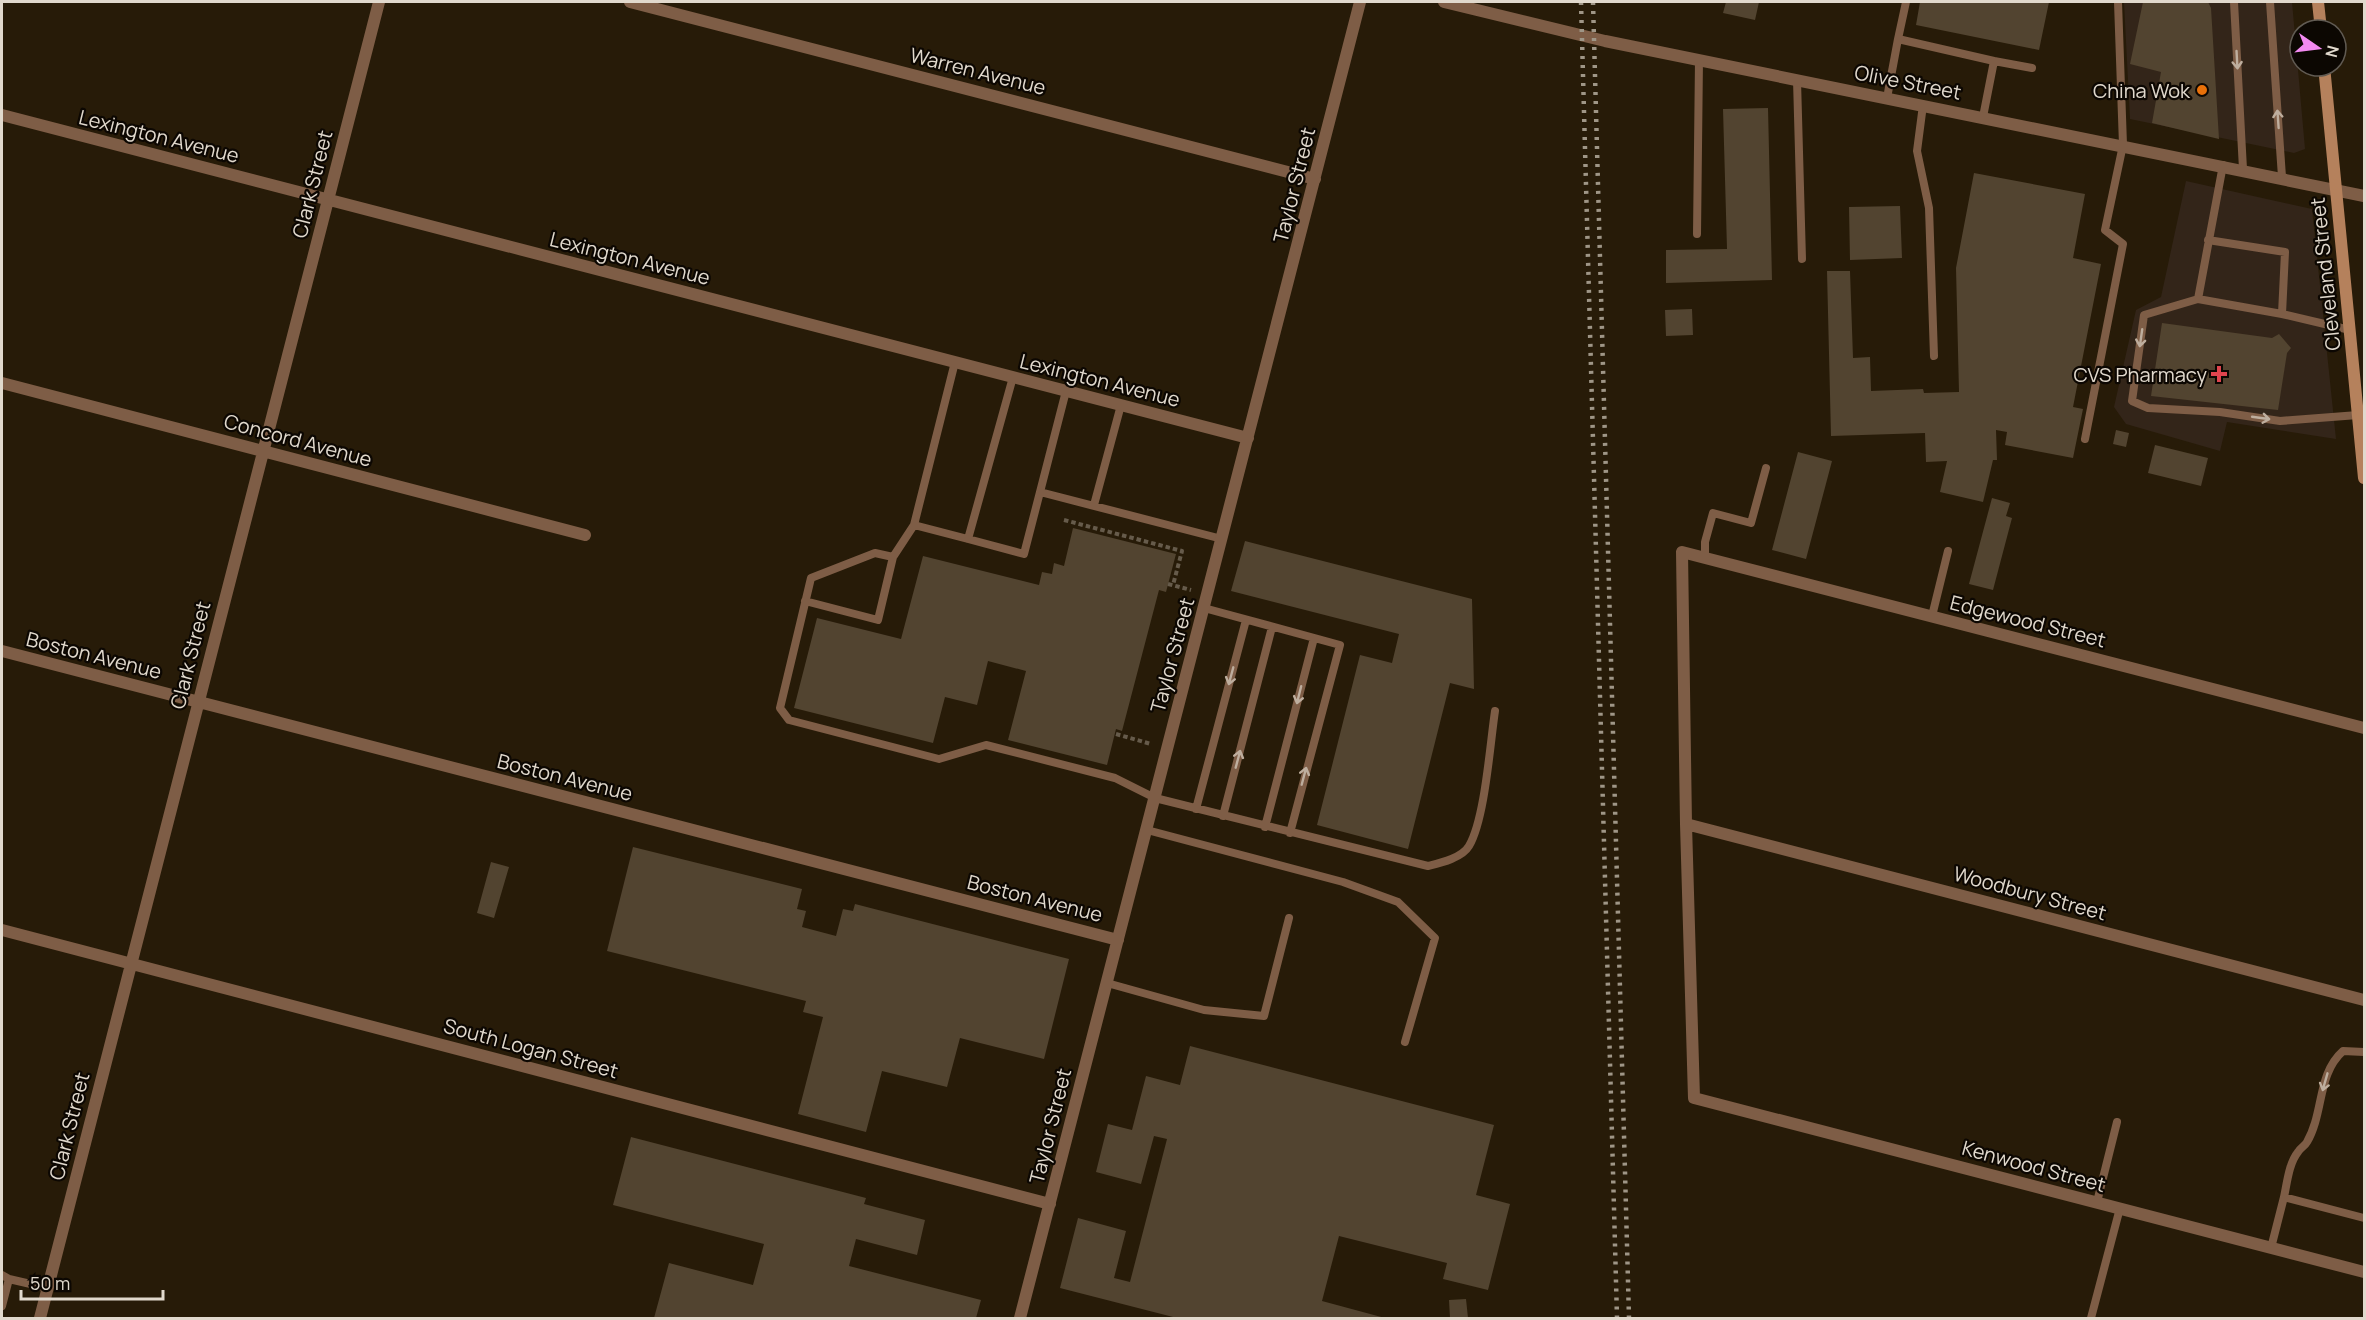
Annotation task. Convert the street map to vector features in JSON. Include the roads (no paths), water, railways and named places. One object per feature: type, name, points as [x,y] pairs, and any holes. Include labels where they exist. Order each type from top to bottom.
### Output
[{"type":"main road","points":[[2318,2],[2320,18]]},
{"type":"main road","name":"Cleveland Street","points":[[2325,78],[2364,478]]},
{"type":"street","name":"Clark Street","points":[[40,1318],[379,2]]},
{"type":"street","name":"Warren Avenue","points":[[630,2],[1315,178]]},
{"type":"street","name":"Taylor Street","points":[[1020,1318],[1360,2]]},
{"type":"street","name":"Olive Street","points":[[1444,2],[1605,41],[2243,169],[2364,196]]},
{"type":"street","name":"Lexington Avenue","points":[[2,115],[1248,438]]},
{"type":"street","name":"Concord Avenue","points":[[2,383],[585,535]]},
{"type":"street","name":"Edgewood Street","points":[[1686,824],[1682,552],[2364,728]]},
{"type":"street","name":"Boston Avenue","points":[[2,651],[1118,940]]},
{"type":"street","name":"Woodbury Street","points":[[1686,824],[2364,1000]]},
{"type":"street","name":"Kenwood Street","points":[[1686,824],[1694,1098],[2364,1272]]},
{"type":"street","name":"South Logan Street","points":[[2,930],[1050,1204]]},
{"type":"lane","points":[[1887,98],[1906,2]]},
{"type":"lane","points":[[2085,439],[2123,244],[2105,230],[2123,145],[2118,2]]},
{"type":"lane","points":[[2234,2],[2243,169]]},
{"type":"lane","points":[[2270,2],[2282,177]]},
{"type":"lane","points":[[1898,39],[2032,68]]},
{"type":"lane","points":[[1697,234],[1699,60]]},
{"type":"lane","points":[[1983,117],[1994,61]]},
{"type":"lane","points":[[1797,80],[1802,259]]},
{"type":"lane","points":[[1923,105],[1917,151],[1929,208],[1934,356]]},
{"type":"lane","points":[[2198,299],[2223,165]]},
{"type":"lane","points":[[2208,240],[2285,252],[2282,314]]},
{"type":"lane","points":[[2350,330],[2282,314],[2198,299],[2144,315],[2132,401],[2148,408],[2220,412],[2280,421],[2358,414]]},
{"type":"lane","points":[[805,601],[878,620],[893,557],[914,525],[955,362]]},
{"type":"lane","points":[[968,540],[1013,377]]},
{"type":"lane","points":[[914,525],[1024,554],[1066,391]]},
{"type":"lane","points":[[1094,505],[1121,405]]},
{"type":"lane","points":[[1705,558],[1705,542],[1713,513],[1751,523],[1766,468]]},
{"type":"lane","points":[[1040,492],[1222,539]]},
{"type":"lane","points":[[1932,616],[1948,551]]},
{"type":"lane","points":[[893,557],[875,553],[811,578],[780,708],[789,720],[939,759],[986,745],[1115,778],[1155,798],[1428,866],[1445,862],[1468,849],[1478,822],[1495,711]]},
{"type":"lane","points":[[1204,608],[1340,645],[1290,833]]},
{"type":"lane","points":[[1196,809],[1246,620]]},
{"type":"lane","points":[[1223,816],[1272,627]]},
{"type":"lane","points":[[1265,826],[1314,638]]},
{"type":"lane","points":[[1147,831],[1343,882],[1398,902],[1435,938],[1405,1042]]},
{"type":"lane","points":[[1107,983],[1204,1010],[1264,1016],[1289,918]]},
{"type":"lane","points":[[2271,1248],[2292,1164],[2312,1128],[2330,1066],[2343,1051],[2364,1052]]},
{"type":"lane","points":[[2097,1202],[2117,1122]]},
{"type":"lane","points":[[2284,1197],[2364,1218]]},
{"type":"lane","points":[[2091,1318],[2120,1208]]},
{"type":"lane","points":[[2,1306],[5,1277],[48,1288]]},
{"type":"railway","points":[[1581,2],[1617,1318]]},
{"type":"railway","points":[[1593,2],[1629,1318]]},
{"type":"place","name":"China Wok","points":[[2202,90]]},
{"type":"place","name":"CVS Pharmacy","points":[[2219,374]]}]
